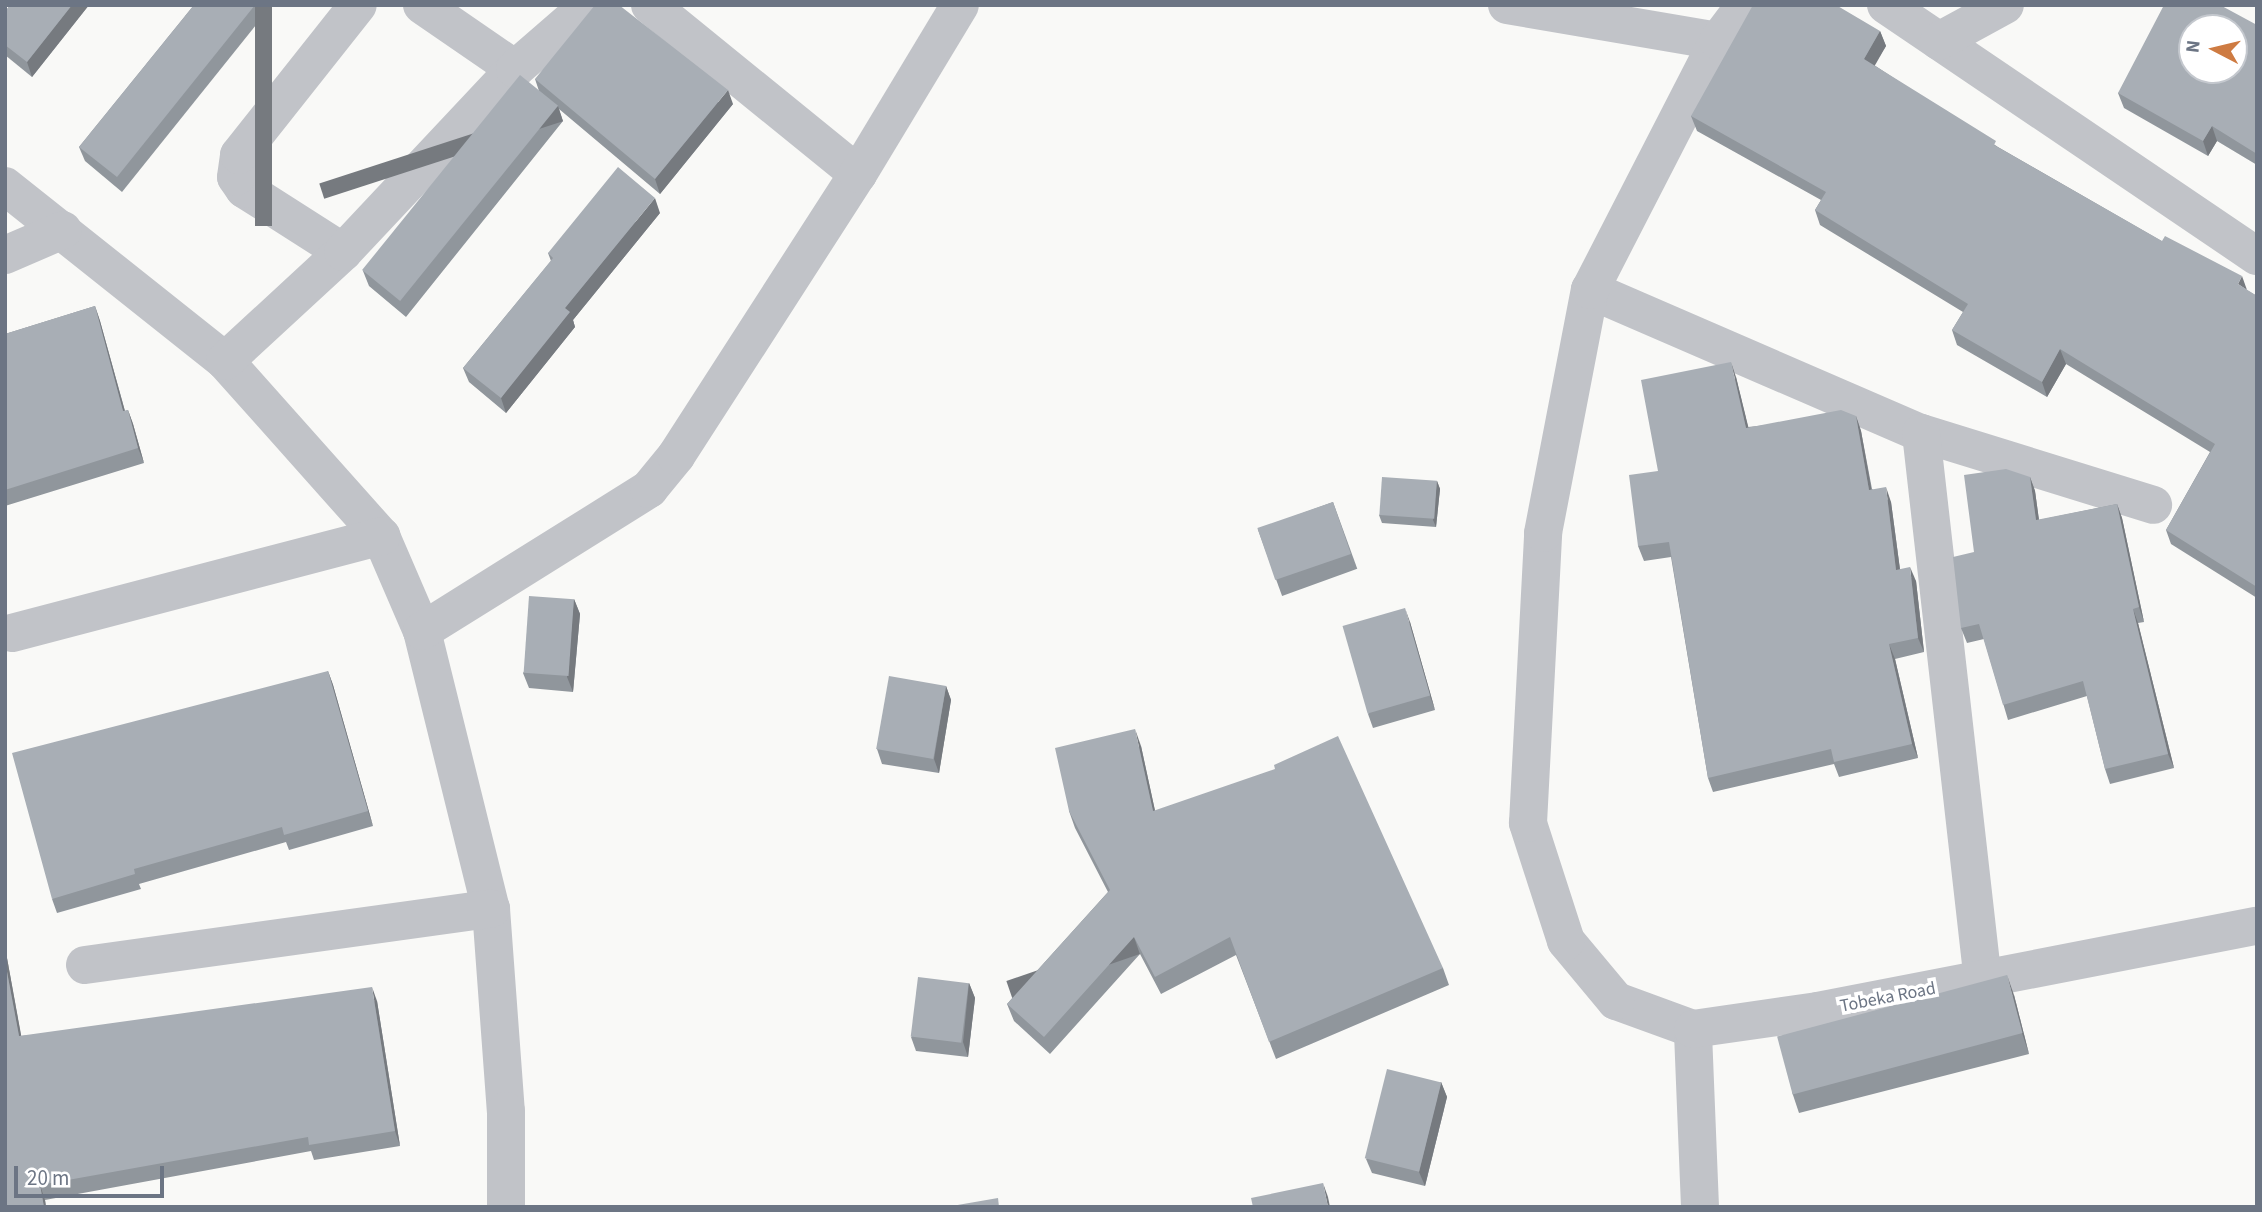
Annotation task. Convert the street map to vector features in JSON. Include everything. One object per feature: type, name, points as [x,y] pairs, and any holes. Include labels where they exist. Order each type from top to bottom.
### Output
[{"type":"street","points":[[343,252],[244,189],[236,177],[239,155],[358,5]]},
{"type":"street","points":[[422,5],[516,69]]},
{"type":"street","points":[[225,361],[343,252],[516,69],[589,5]]},
{"type":"street","points":[[650,5],[858,174]]},
{"type":"street","points":[[422,631],[649,489],[676,456],[858,174],[960,5]]},
{"type":"street","points":[[1507,5],[1718,41]]},
{"type":"street","points":[[1699,1207],[1693,1029],[1616,1001],[1566,941],[1528,823],[1543,533],[1590,290],[1718,41],[1745,5]]},
{"type":"street","points":[[1886,5],[2257,256]]},
{"type":"street","points":[[1939,41],[2005,5]]},
{"type":"street","points":[[5,186],[225,361],[381,536],[422,631],[491,909],[506,1111],[506,1207]]},
{"type":"street","points":[[5,255],[63,230]]},
{"type":"street","points":[[1590,290],[1921,433],[2153,505]]},
{"type":"street","points":[[1921,433],[1983,981]]},
{"type":"street","points":[[12,633],[381,536]]},
{"type":"street","points":[[85,965],[491,909]]},
{"type":"street","name":"Tobeka Road","points":[[1693,1029],[1983,981],[2257,926]]},
{"type":"building","points":[[10,5],[72,5],[27,62],[5,45],[5,12]]},
{"type":"building","points":[[194,5],[255,5],[117,177],[79,147]]},
{"type":"building","points":[[595,5],[619,5],[728,90],[655,179],[535,79]]},
{"type":"building","points":[[1753,5],[1836,5],[1880,31],[1864,59],[1996,141],[1994,145],[2162,241],[2165,236],[2242,276],[2238,284],[2257,296],[2257,587],[2166,530],[2215,444],[2060,349],[2042,382],[1952,330],[1968,304],[1815,210],[1826,192],[1691,116]]},
{"type":"building","points":[[2164,5],[2220,5],[2237,14],[2178,14],[2178,84],[2248,84],[2248,20],[2257,25],[2257,154],[2212,126],[2203,141],[2118,93]]},
{"type":"building","points":[[520,75],[558,106],[400,301],[362,270]]},
{"type":"building","points":[[618,167],[655,198],[565,308],[570,312],[501,398],[463,368],[553,258],[548,253]]},
{"type":"building","points":[[95,306],[123,411],[128,410],[138,448],[5,490],[5,334]]},
{"type":"building","points":[[1731,362],[1746,428],[1841,410],[1856,416],[1869,490],[1886,487],[1896,570],[1910,567],[1918,638],[1889,644],[1912,744],[1834,762],[1831,749],[1708,778],[1669,542],[1638,546],[1629,475],[1658,471],[1641,380]]},
{"type":"building","points":[[2006,469],[2030,477],[2036,520],[2117,504],[2139,607],[2133,609],[2168,754],[2105,769],[2083,681],[2003,705],[1979,624],[1961,628],[1953,557],[1974,552],[1964,475]]},
{"type":"building","points":[[1382,477],[1437,481],[1434,519],[1379,515]]},
{"type":"building","points":[[1333,502],[1351,554],[1275,580],[1257,528]]},
{"type":"building","points":[[529,596],[574,599],[569,676],[524,673]]},
{"type":"building","points":[[1405,608],[1430,695],[1368,713],[1343,626]]},
{"type":"building","points":[[328,671],[368,811],[284,835],[282,827],[134,869],[135,874],[52,899],[12,753]]},
{"type":"building","points":[[889,676],[946,686],[933,759],[876,749]]},
{"type":"building","points":[[1135,729],[1153,811],[1275,769],[1274,765],[1338,736],[1443,968],[1269,1042],[1230,937],[1155,977],[1134,937],[1044,1037],[1007,1004],[1110,890],[1069,811],[1055,748]]},
{"type":"building","points":[[5,961],[19,1036],[372,987],[395,1131],[309,1145],[308,1137],[40,1185],[44,1207],[5,1207]]},
{"type":"building","points":[[2007,975],[2023,1033],[1793,1095],[1777,1037]]},
{"type":"building","points":[[918,977],[969,983],[961,1043],[911,1037]]},
{"type":"building","points":[[1387,1069],[1441,1083],[1419,1172],[1365,1158]]},
{"type":"building","points":[[1323,1183],[1328,1207],[1253,1207],[1251,1198]]},
{"type":"building","points":[[998,1198],[999,1207],[946,1207]]}]
